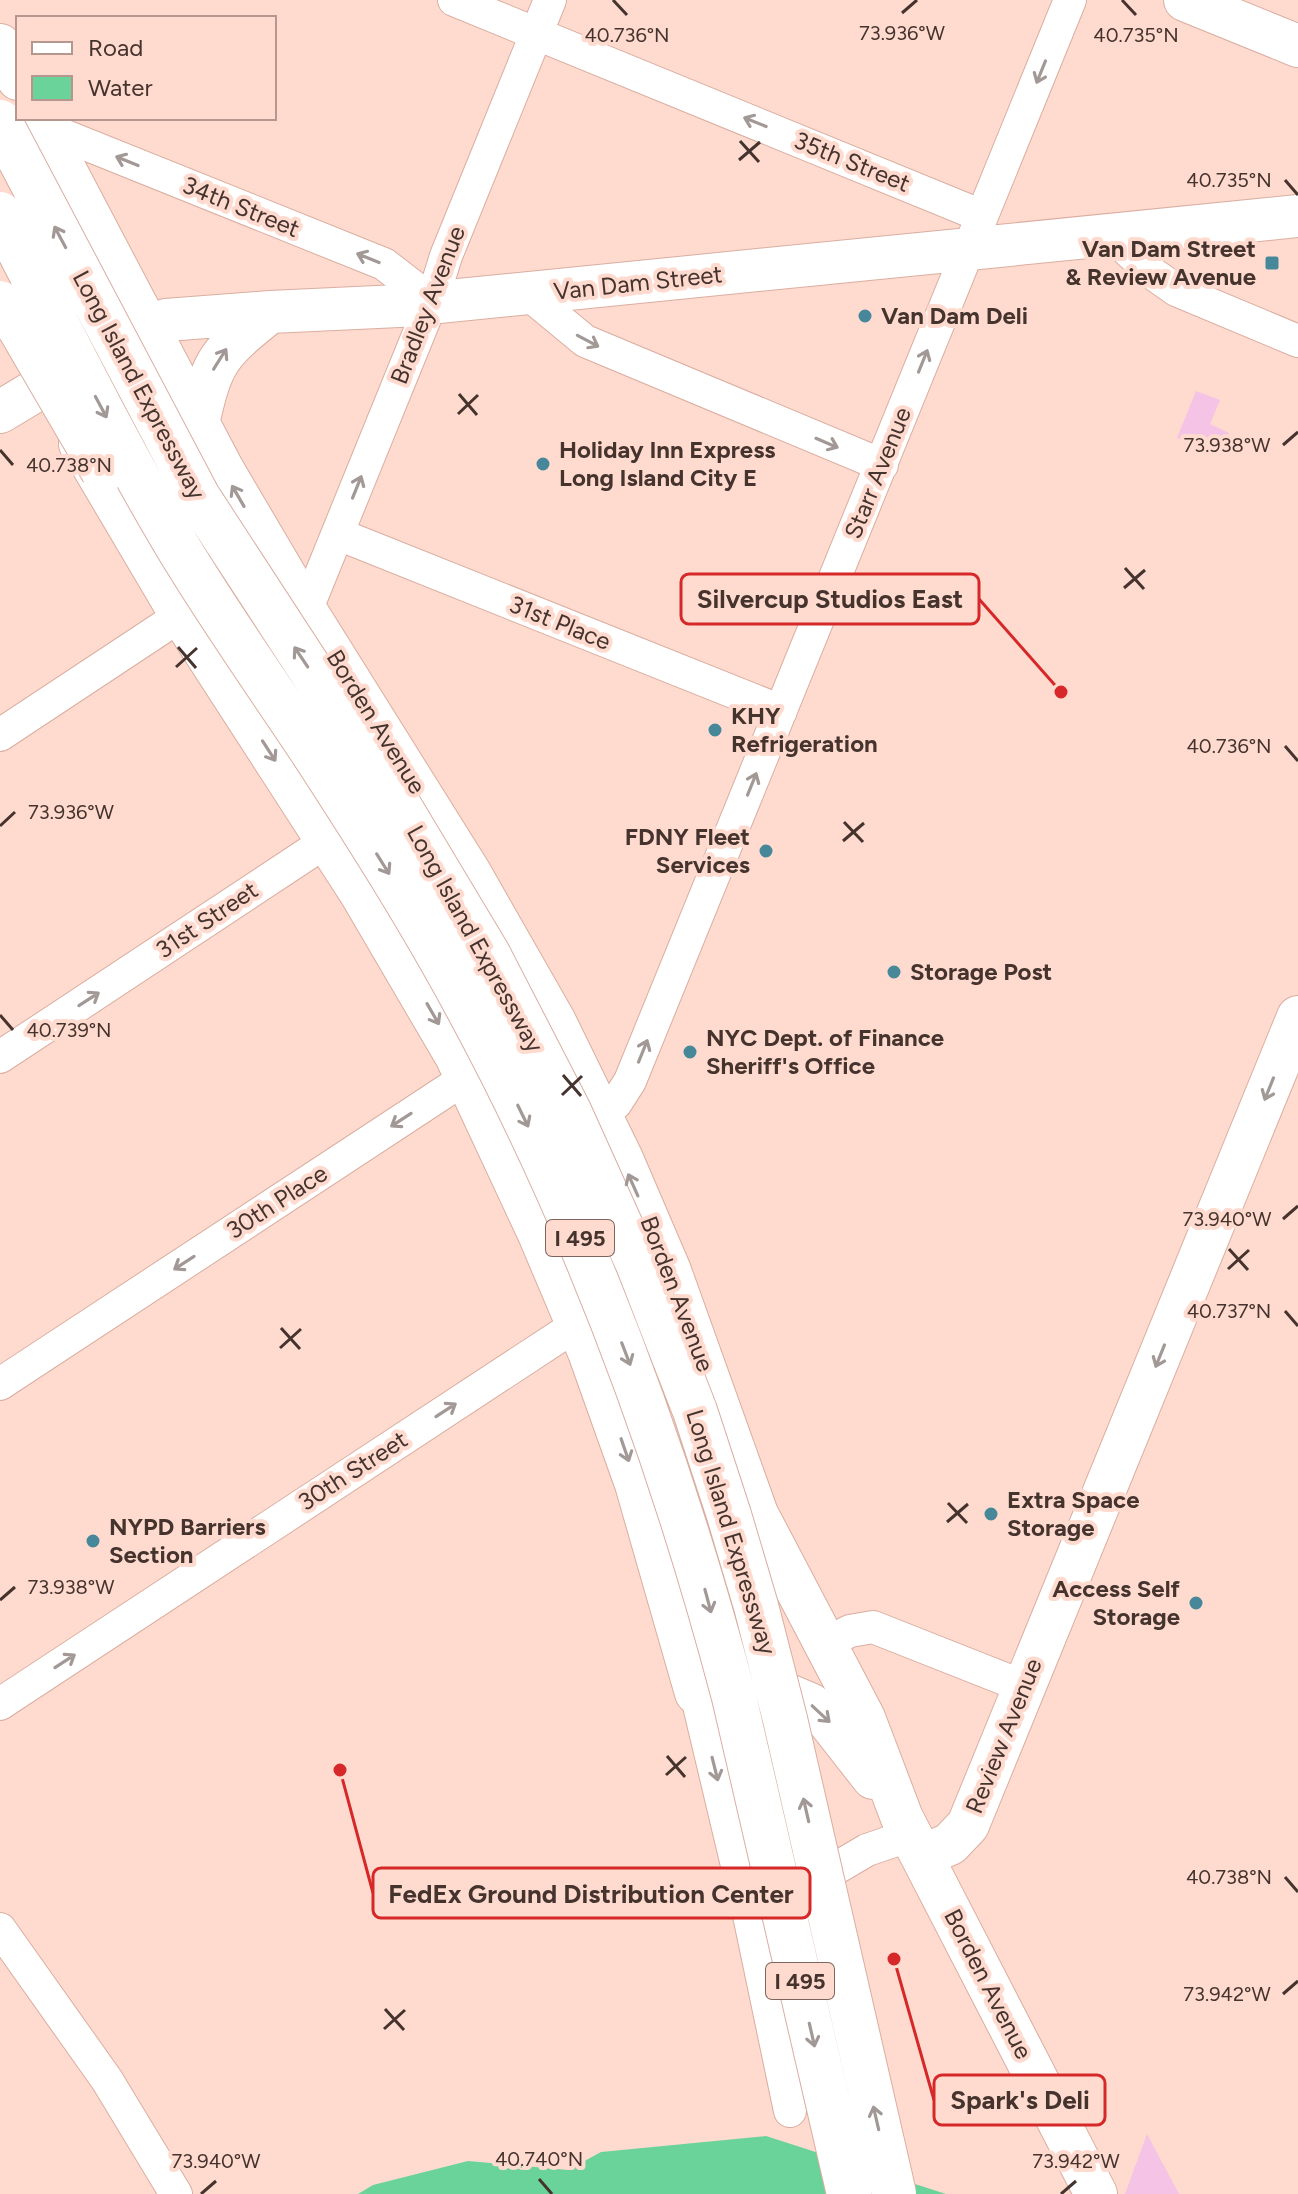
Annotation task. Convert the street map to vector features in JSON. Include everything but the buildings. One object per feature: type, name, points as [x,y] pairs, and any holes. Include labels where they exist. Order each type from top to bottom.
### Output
[{"type":"highway","name":"Long Island Expressway","points":[[0,122],[198,497],[398,804],[488,954],[569,1111],[638,1264],[695,1411],[756,1606],[785,1719],[894,2194]]},
{"type":"highway","name":"Long Island Expressway","points":[[0,214],[173,539],[413,912],[496,1060],[573,1223],[637,1382],[690,1538],[734,1697],[849,2194]]},
{"type":"highway","points":[[0,300],[19,327],[159,567],[311,751]]},
{"type":"main road","points":[[1185,0],[1298,46]]},
{"type":"main road","points":[[0,45],[16,75]]},
{"type":"main road","name":"Borden Avenue","points":[[41,122],[198,424],[272,555],[470,873],[555,1022],[601,1114],[670,1271],[743,1479],[773,1548],[864,1718],[912,1836],[1096,2194]]},
{"type":"main road","name":"Van Dam Street","points":[[0,412],[46,382],[147,327],[166,320],[399,306],[527,293],[975,234],[1111,235],[1298,216]]},
{"type":"main road","points":[[0,300],[109,496],[181,615],[328,840],[397,952],[467,1077],[578,1324],[628,1459],[696,1693]]},
{"type":"main road","points":[[198,424],[205,392],[220,355],[270,312]]},
{"type":"main road","name":"Review Avenue","points":[[912,1836],[950,1844],[964,1831],[1298,1017]]},
{"type":"main road","points":[[736,1684],[776,1649],[785,1635],[786,1620],[773,1548]]},
{"type":"main road","points":[[736,1684],[824,1644]]},
{"type":"main road","name":"Borden Avenue","points":[[696,1693],[736,1684],[767,1686],[818,1710],[912,1836]]},
{"type":"street","name":"35th Street","points":[[454,0],[537,33],[975,234]]},
{"type":"street","name":"Bradley Avenue","points":[[306,611],[550,0]]},
{"type":"street","name":"Starr Avenue","points":[[601,1114],[616,1103],[630,1081],[1070,0]]},
{"type":"street","name":"34th Street","points":[[41,122],[384,264],[432,301]]},
{"type":"street","points":[[1111,235],[1152,273],[1176,290],[1298,341]]},
{"type":"street","points":[[527,293],[585,341],[882,465]]},
{"type":"street","name":"31st Place","points":[[338,534],[781,711]]},
{"type":"street","points":[[0,735],[272,555]]},
{"type":"street","name":"31st Street","points":[[0,1057],[414,783]]},
{"type":"street","name":"30th Place","points":[[0,1384],[555,1022]]},
{"type":"street","name":"30th Street","points":[[0,1704],[578,1324],[670,1271]]},
{"type":"street","points":[[824,1644],[850,1631],[873,1627],[1025,1687]]},
{"type":"street","points":[[696,1693],[750,1920],[790,2111]]},
{"type":"street","name":"Review Avenue","points":[[750,1920],[867,1850],[912,1836]]},
{"type":"street","points":[[0,1929],[107,2080],[176,2194]]},
{"type":"shaded area","points":[[1196,391],[1220,400],[1210,424],[1229,433],[1221,455],[1177,438]]},
{"type":"shaded area","points":[[1147,2134],[1179,2194],[1125,2194]]},
{"type":"water","points":[[766,2136],[946,2194],[358,2194],[373,2185],[468,2161],[568,2170],[601,2152]]},
{"type":"place","name":"Van Dam Street & Review Avenue","points":[[1272,263]]},
{"type":"place","name":"Van Dam Deli","points":[[865,316]]},
{"type":"place","name":"Holiday Inn Express Long Island City E","points":[[543,464]]},
{"type":"place","name":"Silvercup Studios East","points":[[1061,692]]},
{"type":"place","name":"KHY Refrigeration","points":[[715,730]]},
{"type":"place","name":"FDNY Fleet Services","points":[[766,851]]},
{"type":"place","name":"Storage Post","points":[[894,972]]},
{"type":"place","name":"NYC Dept. of Finance Sheriff's Office","points":[[690,1052]]},
{"type":"place","name":"Extra Space Storage","points":[[991,1514]]},
{"type":"place","name":"NYPD Barriers Section","points":[[93,1541]]},
{"type":"place","name":"Access Self Storage","points":[[1196,1603]]},
{"type":"place","name":"FedEx Ground Distribution Center","points":[[340,1770]]},
{"type":"place","name":"Spark's Deli","points":[[894,1959]]}]
